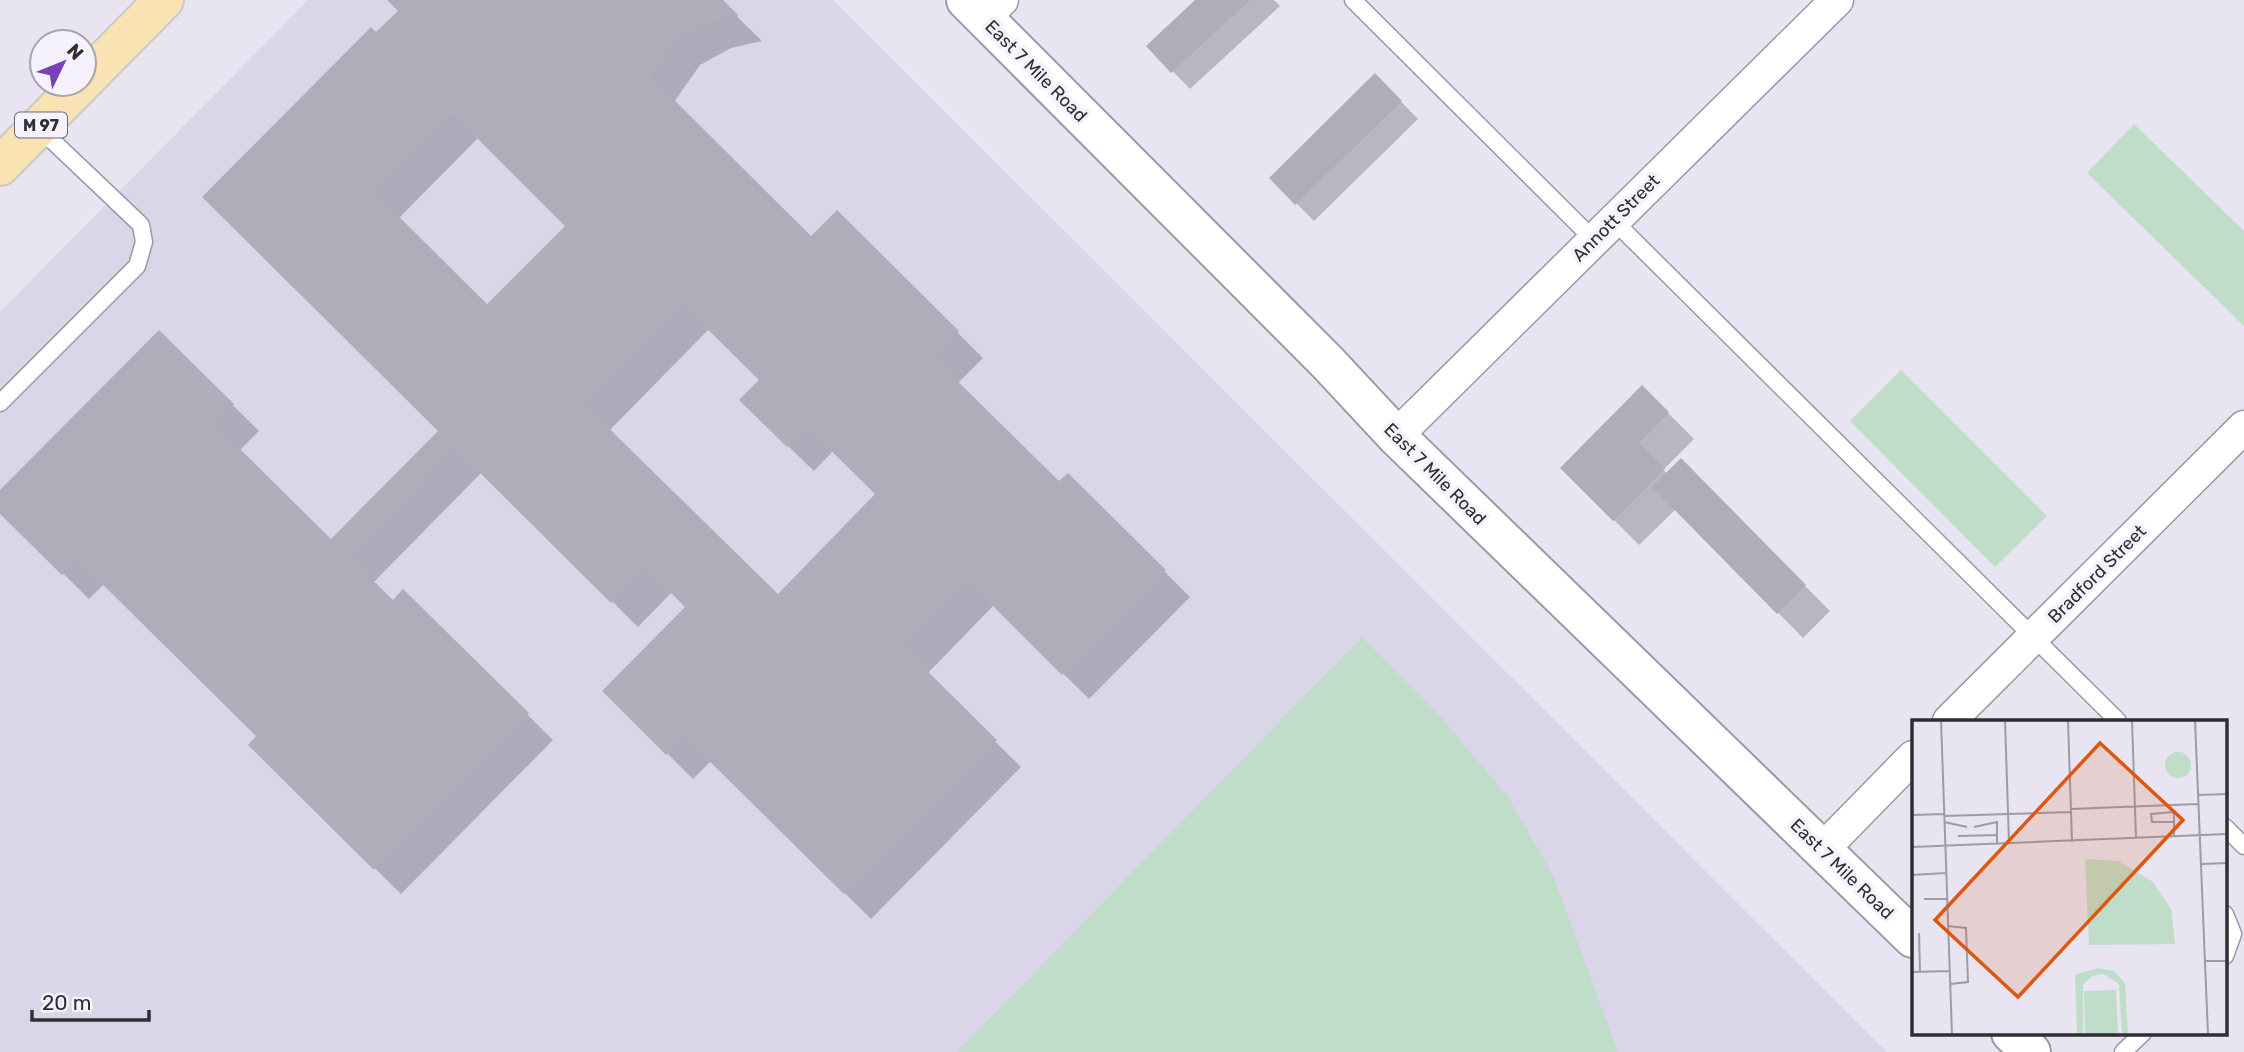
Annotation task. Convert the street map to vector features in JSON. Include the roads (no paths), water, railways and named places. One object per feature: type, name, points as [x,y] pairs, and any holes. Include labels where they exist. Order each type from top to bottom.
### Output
[{"type":"main road","name":"M 97","points":[[98,68],[164,0]]},
{"type":"main road","name":"M 97","points":[[0,166],[68,98]]},
{"type":"street","name":"Annott Street","points":[[1396,436],[1837,0]]},
{"type":"street","name":"East 7 Mile Road","points":[[984,6],[1396,436],[1912,937]]},
{"type":"street","name":"Bradford Street","points":[[1950,720],[2244,427]]},
{"type":"street","points":[[1822,850],[1912,758]]},
{"type":"street","points":[[2012,1034],[2031,1052]]},
{"type":"lane","points":[[1353,0],[1604,230],[2034,637],[2117,720]]},
{"type":"lane","points":[[0,402],[137,266],[144,242],[141,225],[38,127]]},
{"type":"lane","points":[[2226,828],[2244,846]]},
{"type":"lane","points":[[2226,916],[2233,934],[2226,953]]},
{"type":"lane","points":[[2123,1052],[2142,1034]]}]
